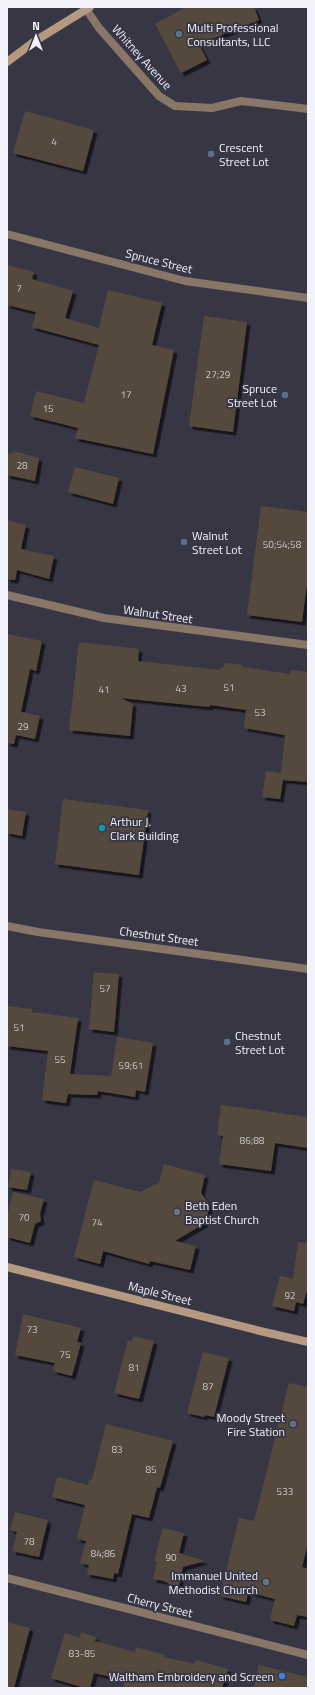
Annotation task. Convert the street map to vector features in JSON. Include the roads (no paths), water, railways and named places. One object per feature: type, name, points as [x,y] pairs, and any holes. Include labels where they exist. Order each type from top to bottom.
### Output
[{"type":"street","points":[[7,62],[42,37],[88,8]]},
{"type":"street","name":"Whitney Avenue","points":[[88,8],[98,28],[159,96],[175,106],[212,108],[241,101],[308,109]]},
{"type":"street","name":"Spruce Street","points":[[7,234],[185,281],[308,298]]},
{"type":"street","name":"Walnut Street","points":[[7,595],[104,618],[308,645]]},
{"type":"street","name":"Chestnut Street","points":[[7,926],[38,932],[308,969]]},
{"type":"street","name":"Maple Street","points":[[7,1266],[308,1342]]},
{"type":"street","name":"Cherry Street","points":[[7,1578],[308,1655]]},
{"type":"place","name":"Multi Professional Consultants, LLC","points":[[179,34]]},
{"type":"place","name":"Crescent Street Lot","points":[[211,154]]},
{"type":"place","name":"Spruce Street Lot","points":[[285,395]]},
{"type":"place","name":"Walnut Street Lot","points":[[184,542]]},
{"type":"place","name":"Arthur J. Clark Building","points":[[102,828]]},
{"type":"place","name":"Chestnut Street Lot","points":[[227,1042]]},
{"type":"place","name":"Beth Eden Baptist Church","points":[[177,1212]]},
{"type":"place","name":"Moody Street Fire Station","points":[[293,1424]]},
{"type":"place","name":"Immanuel United Methodist Church","points":[[266,1582]]},
{"type":"place","name":"Waltham Embroidery and Screen","points":[[282,1676]]}]
